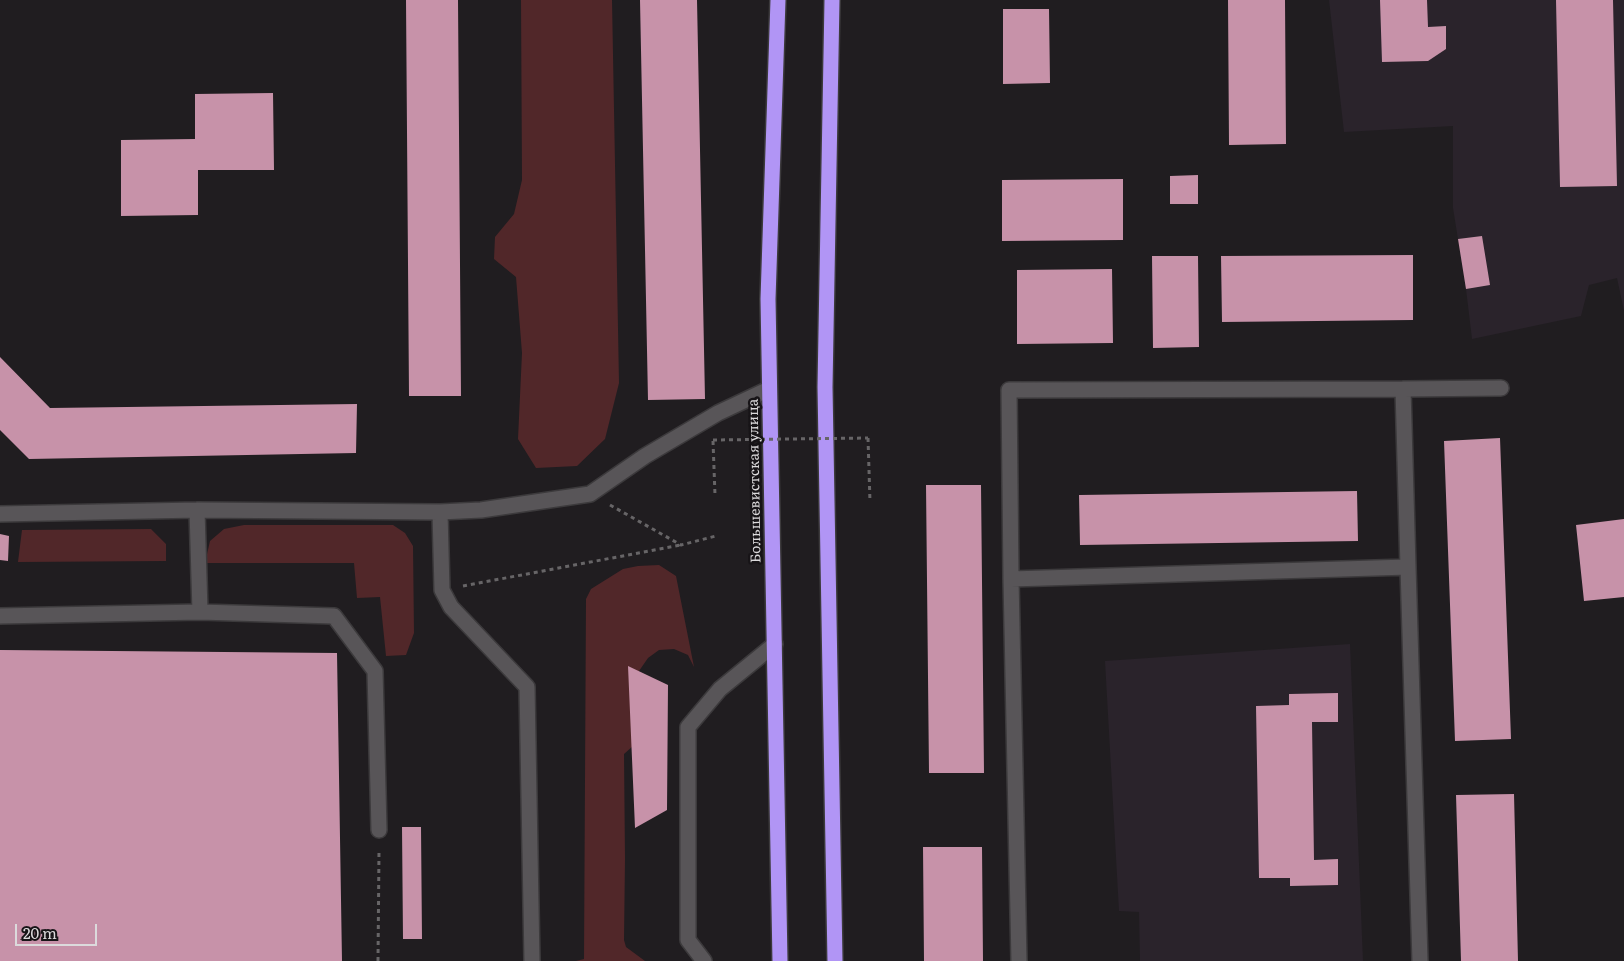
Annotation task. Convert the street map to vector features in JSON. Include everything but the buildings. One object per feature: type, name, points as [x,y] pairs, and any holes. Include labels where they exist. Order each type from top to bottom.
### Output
[{"type":"highway","name":"Большевистская улица","points":[[778,0],[768,299],[780,961]]},
{"type":"highway","points":[[832,0],[825,388],[835,961]]},
{"type":"lane","points":[[1019,961],[1009,390],[1501,388]]},
{"type":"lane","points":[[0,514],[197,510],[440,512],[481,510],[590,494],[645,456],[718,413],[769,389]]},
{"type":"lane","points":[[1403,389],[1420,961]]},
{"type":"lane","points":[[197,510],[200,612]]},
{"type":"lane","points":[[440,512],[442,590],[451,607],[528,687],[532,961]]},
{"type":"lane","points":[[1011,579],[1408,567]]},
{"type":"lane","points":[[0,616],[200,612],[334,616],[375,672],[379,830]]},
{"type":"lane","points":[[704,961],[688,940],[688,727],[720,688],[774,644]]},
{"type":"path","points":[[715,496],[713,440],[868,438],[870,502]]},
{"type":"path","points":[[590,494],[681,544]]},
{"type":"path","points":[[442,590],[716,536]]},
{"type":"path","points":[[378,961],[379,830]]},
{"type":"shaded area","points":[[521,0],[612,0],[619,383],[605,439],[577,466],[536,468],[518,439],[522,353],[516,277],[494,259],[495,237],[514,214],[522,180]]},
{"type":"shaded area","points":[[1329,0],[1624,0],[1624,311],[1617,278],[1589,285],[1581,316],[1472,339],[1453,208],[1453,126],[1344,132]]},
{"type":"shaded area","points":[[244,525],[393,525],[405,533],[413,546],[414,633],[406,655],[386,656],[380,597],[357,598],[354,563],[205,563],[210,541],[224,529]]},
{"type":"shaded area","points":[[151,529],[166,544],[166,561],[18,562],[22,530]]},
{"type":"shaded area","points":[[659,565],[676,576],[694,667],[688,655],[674,649],[659,650],[648,658],[630,684],[633,746],[624,754],[624,940],[626,947],[645,961],[576,961],[584,959],[586,599],[591,589],[623,569]]},
{"type":"shaded area","points":[[1350,644],[1363,961],[1140,961],[1139,912],[1119,911],[1105,661]]}]
